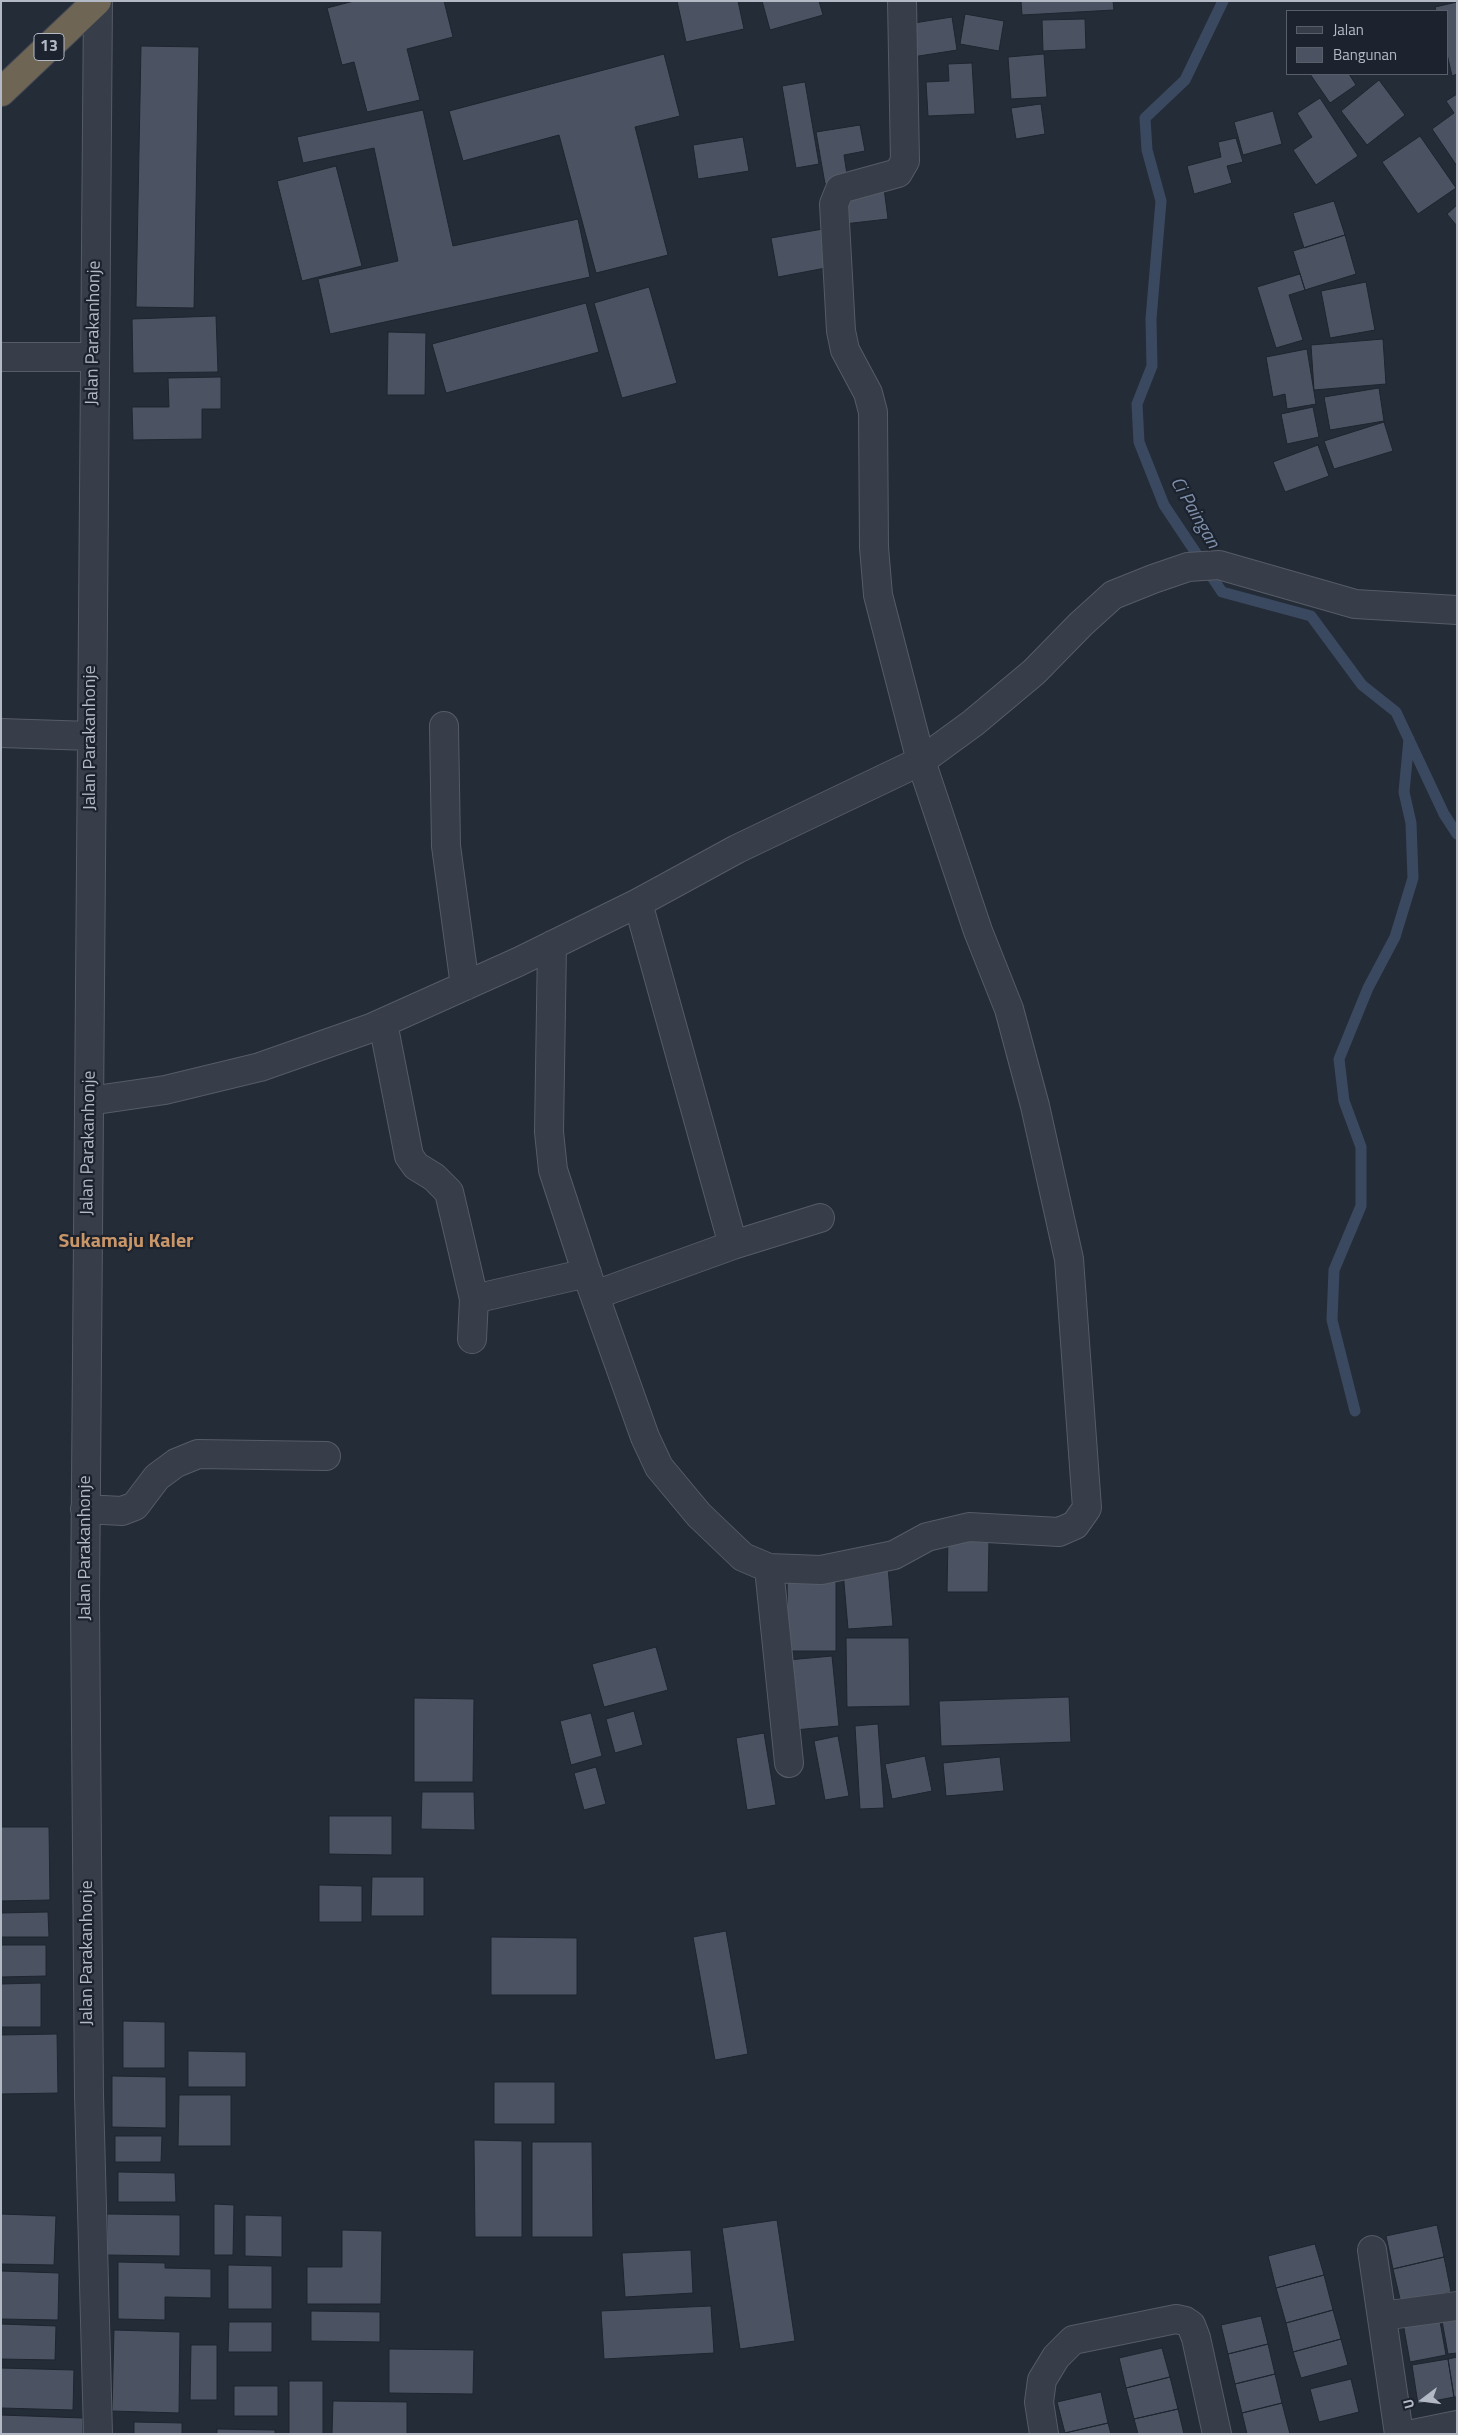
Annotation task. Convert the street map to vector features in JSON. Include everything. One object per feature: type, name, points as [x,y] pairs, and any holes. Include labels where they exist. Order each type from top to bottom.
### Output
[{"type":"highway","name":"13","points":[[1,92],[98,1]]},
{"type":"street","name":"Jalan Parakanhonje","points":[[98,1],[86,1509],[89,2095],[98,2434]]},
{"type":"street","points":[[552,946],[549,1132],[554,1170],[591,1284],[645,1437],[659,1467],[698,1515],[743,1557],[768,1568],[821,1570],[894,1555],[927,1537],[968,1527],[1059,1532],[1075,1524],[1087,1508],[1069,1259],[1040,1125],[1009,1009],[978,931],[921,760],[878,595],[874,548],[873,412],[868,393],[845,350],[840,331],[834,204],[840,189],[898,173],[905,161],[902,1]]},
{"type":"street","points":[[1,357],[94,357]]},
{"type":"street","points":[[89,1101],[165,1090],[260,1067],[383,1023],[552,946],[737,849],[921,760],[973,723],[1034,672],[1081,624],[1113,595],[1188,566],[1219,565],[1355,604],[1457,610]]},
{"type":"street","points":[[444,726],[446,846],[465,986]]},
{"type":"street","points":[[1,732],[91,736]]},
{"type":"street","points":[[638,902],[733,1245]]},
{"type":"street","points":[[383,1023],[409,1156],[416,1166],[434,1177],[449,1192],[474,1299],[472,1339]]},
{"type":"street","points":[[474,1299],[591,1284],[733,1245],[820,1218]]},
{"type":"street","points":[[86,1509],[122,1510],[135,1506],[157,1477],[176,1463],[198,1454],[326,1456]]},
{"type":"street","points":[[768,1568],[789,1763]]},
{"type":"street","points":[[1372,2250],[1399,2434]]},
{"type":"street","points":[[1382,2316],[1457,2306]]},
{"type":"street","points":[[1044,2434],[1039,2402],[1042,2380],[1056,2356],[1073,2340],[1176,2319],[1185,2321],[1190,2325],[1196,2338],[1217,2434]]},
{"type":"street","points":[[1413,2434],[1457,2425]]},
{"type":"building","points":[[354,1],[444,1],[453,37],[407,49],[420,100],[367,112],[354,62],[342,65],[327,8]]},
{"type":"building","points":[[677,1],[738,1],[744,29],[686,42]]},
{"type":"building","points":[[762,1],[819,1],[823,15],[770,30]]},
{"type":"building","points":[[1021,1],[1113,1],[1114,10],[1022,15]]},
{"type":"building","points":[[1457,2],[1457,74],[1452,76],[1448,58],[1448,10],[1436,10],[1435,7]]},
{"type":"building","points":[[965,14],[1004,21],[999,51],[960,44]]},
{"type":"building","points":[[952,17],[957,50],[906,58],[901,25]]},
{"type":"building","points":[[1085,19],[1086,49],[1043,51],[1042,20]]},
{"type":"building","points":[[141,46],[199,47],[194,308],[136,307]]},
{"type":"building","points":[[664,54],[680,116],[635,127],[668,255],[596,273],[559,135],[463,161],[449,111]]},
{"type":"building","points":[[1044,54],[1047,97],[1011,99],[1008,57]]},
{"type":"building","points":[[972,63],[975,114],[928,116],[926,82],[949,81],[948,64]]},
{"type":"building","points":[[1311,75],[1350,75],[1356,85],[1330,103]]},
{"type":"building","points":[[1379,80],[1405,115],[1367,145],[1341,111]]},
{"type":"building","points":[[805,82],[819,164],[796,168],[782,86]]},
{"type":"building","points":[[1457,94],[1457,166],[1432,129],[1454,113],[1446,101]]},
{"type":"building","points":[[1320,98],[1358,156],[1316,185],[1293,150],[1312,137],[1297,113]]},
{"type":"building","points":[[1041,104],[1045,134],[1016,139],[1011,108]]},
{"type":"building","points":[[423,110],[453,246],[578,219],[590,277],[330,334],[318,279],[398,261],[374,148],[303,163],[297,137]]},
{"type":"building","points":[[1273,111],[1282,144],[1243,155],[1234,122]]},
{"type":"building","points":[[860,125],[865,151],[844,155],[848,181],[825,184],[816,132]]},
{"type":"building","points":[[1420,136],[1456,188],[1418,214],[1382,162]]},
{"type":"building","points":[[743,137],[749,171],[698,179],[693,145]]},
{"type":"building","points":[[1236,138],[1243,162],[1227,166],[1232,183],[1194,194],[1187,166],[1221,157],[1218,142]]},
{"type":"building","points":[[336,166],[362,266],[302,281],[277,181]]},
{"type":"building","points":[[884,188],[888,219],[844,224],[840,192]]},
{"type":"building","points":[[1334,201],[1345,235],[1304,248],[1293,213]]},
{"type":"building","points":[[1457,205],[1457,226],[1447,214]]},
{"type":"building","points":[[823,229],[831,267],[778,277],[771,238]]},
{"type":"building","points":[[1345,235],[1356,274],[1305,290],[1293,251]]},
{"type":"building","points":[[1300,274],[1305,290],[1289,295],[1303,340],[1276,348],[1257,287]]},
{"type":"building","points":[[1366,282],[1375,330],[1330,338],[1321,291]]},
{"type":"building","points":[[649,287],[677,383],[622,398],[594,303]]},
{"type":"building","points":[[586,303],[599,352],[446,393],[432,344]]},
{"type":"building","points":[[216,316],[218,372],[133,373],[132,319]]},
{"type":"building","points":[[388,332],[426,333],[425,395],[387,395]]},
{"type":"building","points":[[1383,339],[1386,384],[1314,390],[1311,345]]},
{"type":"building","points":[[1307,349],[1316,404],[1287,409],[1285,394],[1273,397],[1266,357]]},
{"type":"building","points":[[221,377],[221,409],[202,409],[202,439],[133,440],[132,407],[169,407],[168,378]]},
{"type":"building","points":[[1379,388],[1384,421],[1330,430],[1324,397]]},
{"type":"building","points":[[1313,407],[1319,437],[1287,444],[1281,414]]},
{"type":"building","points":[[1384,422],[1393,451],[1334,469],[1324,441]]},
{"type":"building","points":[[1318,445],[1329,476],[1285,492],[1273,462]]},
{"type":"building","points":[[948,1539],[989,1540],[988,1592],[947,1592]]},
{"type":"building","points":[[888,1567],[893,1626],[848,1629],[843,1571]]},
{"type":"building","points":[[787,1576],[836,1576],[836,1651],[788,1651]]},
{"type":"building","points":[[846,1638],[909,1638],[910,1706],[847,1707]]},
{"type":"building","points":[[656,1647],[668,1690],[604,1707],[592,1664]]},
{"type":"building","points":[[832,1656],[839,1726],[794,1730],[788,1660]]},
{"type":"building","points":[[1069,1697],[1071,1742],[941,1746],[939,1701]]},
{"type":"building","points":[[414,1698],[474,1699],[473,1782],[414,1782]]},
{"type":"building","points":[[634,1711],[643,1745],[615,1753],[606,1719]]},
{"type":"building","points":[[591,1713],[602,1756],[571,1765],[560,1721]]},
{"type":"building","points":[[878,1724],[884,1808],[860,1809],[855,1726]]},
{"type":"building","points":[[764,1733],[776,1805],[747,1810],[736,1738]]},
{"type":"building","points":[[838,1736],[849,1796],[825,1800],[814,1741]]},
{"type":"building","points":[[925,1756],[932,1791],[892,1799],[885,1764]]},
{"type":"building","points":[[1000,1757],[1004,1791],[946,1796],[943,1763]]},
{"type":"building","points":[[596,1767],[606,1804],[584,1810],[574,1773]]},
{"type":"building","points":[[422,1792],[474,1792],[475,1830],[421,1829]]},
{"type":"building","points":[[329,1816],[392,1816],[392,1855],[329,1854]]},
{"type":"building","points":[[1,1827],[49,1827],[50,1900],[1,1901]]},
{"type":"building","points":[[372,1877],[424,1877],[424,1916],[371,1916]]},
{"type":"building","points":[[319,1885],[362,1886],[362,1922],[319,1922]]},
{"type":"building","points":[[48,1912],[49,1937],[1,1937],[1,1913]]},
{"type":"building","points":[[726,1931],[748,2054],[715,2060],[693,1937]]},
{"type":"building","points":[[491,1937],[577,1938],[577,1995],[491,1995]]},
{"type":"building","points":[[1,1945],[46,1945],[46,1976],[1,1977]]},
{"type":"building","points":[[41,1983],[41,2027],[1,2027],[1,1984]]},
{"type":"building","points":[[123,2021],[165,2022],[165,2068],[123,2068]]},
{"type":"building","points":[[57,2034],[58,2093],[1,2094],[1,2035]]},
{"type":"building","points":[[188,2051],[246,2052],[246,2087],[188,2087]]},
{"type":"building","points":[[112,2076],[166,2077],[166,2128],[112,2127]]},
{"type":"building","points":[[494,2082],[555,2082],[555,2124],[494,2124]]},
{"type":"building","points":[[179,2095],[231,2095],[231,2146],[178,2146]]},
{"type":"building","points":[[115,2136],[162,2136],[161,2162],[115,2162]]},
{"type":"building","points":[[474,2140],[522,2141],[522,2237],[475,2237]]},
{"type":"building","points":[[532,2142],[592,2142],[593,2237],[532,2237]]},
{"type":"building","points":[[118,2172],[175,2173],[176,2202],[118,2202]]},
{"type":"building","points":[[214,2204],[234,2205],[233,2255],[214,2255]]},
{"type":"building","points":[[1,2214],[56,2216],[54,2265],[1,2264]]},
{"type":"building","points":[[107,2214],[180,2215],[180,2256],[107,2255]]},
{"type":"building","points":[[245,2215],[282,2216],[282,2257],[245,2256]]},
{"type":"building","points":[[777,2220],[795,2341],[740,2349],[722,2228]]},
{"type":"building","points":[[1437,2225],[1444,2257],[1393,2269],[1386,2236]]},
{"type":"building","points":[[342,2230],[382,2231],[381,2304],[307,2304],[307,2267],[342,2267]]},
{"type":"building","points":[[1315,2244],[1324,2275],[1276,2288],[1268,2256]]},
{"type":"building","points":[[691,2250],[693,2293],[625,2297],[622,2253]]},
{"type":"building","points":[[1444,2257],[1451,2292],[1401,2303],[1393,2269]]},
{"type":"building","points":[[118,2262],[165,2263],[165,2268],[211,2269],[211,2298],[165,2297],[165,2320],[118,2319]]},
{"type":"building","points":[[228,2265],[272,2266],[272,2309],[228,2309]]},
{"type":"building","points":[[1,2271],[59,2273],[58,2320],[1,2319]]},
{"type":"building","points":[[1324,2275],[1333,2310],[1286,2323],[1276,2288]]},
{"type":"building","points":[[711,2306],[714,2353],[604,2359],[601,2311]]},
{"type":"building","points":[[1333,2310],[1341,2339],[1293,2352],[1286,2323]]},
{"type":"building","points":[[311,2311],[380,2312],[380,2342],[311,2341]]},
{"type":"building","points":[[1457,2312],[1457,2353],[1448,2354],[1441,2315]]},
{"type":"building","points":[[1261,2316],[1268,2344],[1228,2354],[1221,2325]]},
{"type":"building","points":[[1439,2316],[1446,2355],[1410,2362],[1403,2323]]},
{"type":"building","points":[[229,2322],[272,2322],[272,2352],[228,2352]]},
{"type":"building","points":[[1,2324],[56,2326],[55,2360],[1,2359]]},
{"type":"building","points":[[114,2330],[180,2332],[179,2413],[112,2411]]},
{"type":"building","points":[[1341,2339],[1348,2365],[1301,2378],[1293,2352]]},
{"type":"building","points":[[1268,2344],[1275,2374],[1235,2384],[1228,2354]]},
{"type":"building","points":[[191,2345],[217,2345],[217,2400],[190,2400]]},
{"type":"building","points":[[1162,2348],[1170,2377],[1126,2388],[1119,2358]]},
{"type":"building","points":[[389,2349],[474,2350],[473,2394],[389,2393]]},
{"type":"building","points":[[1457,2357],[1457,2397],[1454,2397],[1448,2359]]},
{"type":"building","points":[[1448,2359],[1454,2397],[1418,2404],[1412,2365]]},
{"type":"building","points":[[1,2368],[74,2370],[73,2410],[1,2408]]},
{"type":"building","points":[[1275,2374],[1282,2403],[1242,2413],[1235,2384]]},
{"type":"building","points":[[1170,2377],[1178,2409],[1134,2419],[1126,2388]]},
{"type":"building","points":[[1351,2379],[1359,2412],[1319,2422],[1310,2389]]},
{"type":"building","points":[[289,2381],[323,2381],[323,2434],[289,2434]]},
{"type":"building","points":[[234,2386],[278,2386],[278,2416],[234,2416]]},
{"type":"building","points":[[1101,2392],[1108,2423],[1065,2433],[1057,2402]]},
{"type":"building","points":[[333,2401],[407,2402],[407,2434],[332,2434]]},
{"type":"building","points":[[1282,2403],[1290,2434],[1247,2434],[1242,2413]]},
{"type":"building","points":[[1178,2409],[1184,2434],[1138,2434],[1134,2419]]},
{"type":"building","points":[[1,2415],[83,2418],[83,2434],[1,2434]]},
{"type":"building","points":[[134,2422],[182,2423],[182,2434],[134,2434]]},
{"type":"building","points":[[1108,2423],[1111,2434],[1065,2434],[1065,2433]]},
{"type":"building","points":[[217,2429],[275,2430],[275,2434],[217,2434]]},
{"type":"waterway","name":"Ci Paingan","points":[[1223,1],[1185,80],[1145,118],[1147,150],[1161,201],[1151,319],[1152,366],[1137,404],[1139,442],[1164,505],[1222,592],[1311,616],[1362,685],[1396,712],[1444,814],[1457,834]]},
{"type":"waterway","points":[[1355,1411],[1332,1320],[1334,1270],[1361,1206],[1361,1147],[1344,1101],[1339,1059],[1368,988],[1395,937],[1413,878],[1411,823],[1404,792],[1409,739]]},
{"type":"district","name":"Sukamaju Kaler","points":[[126,1242]]}]
